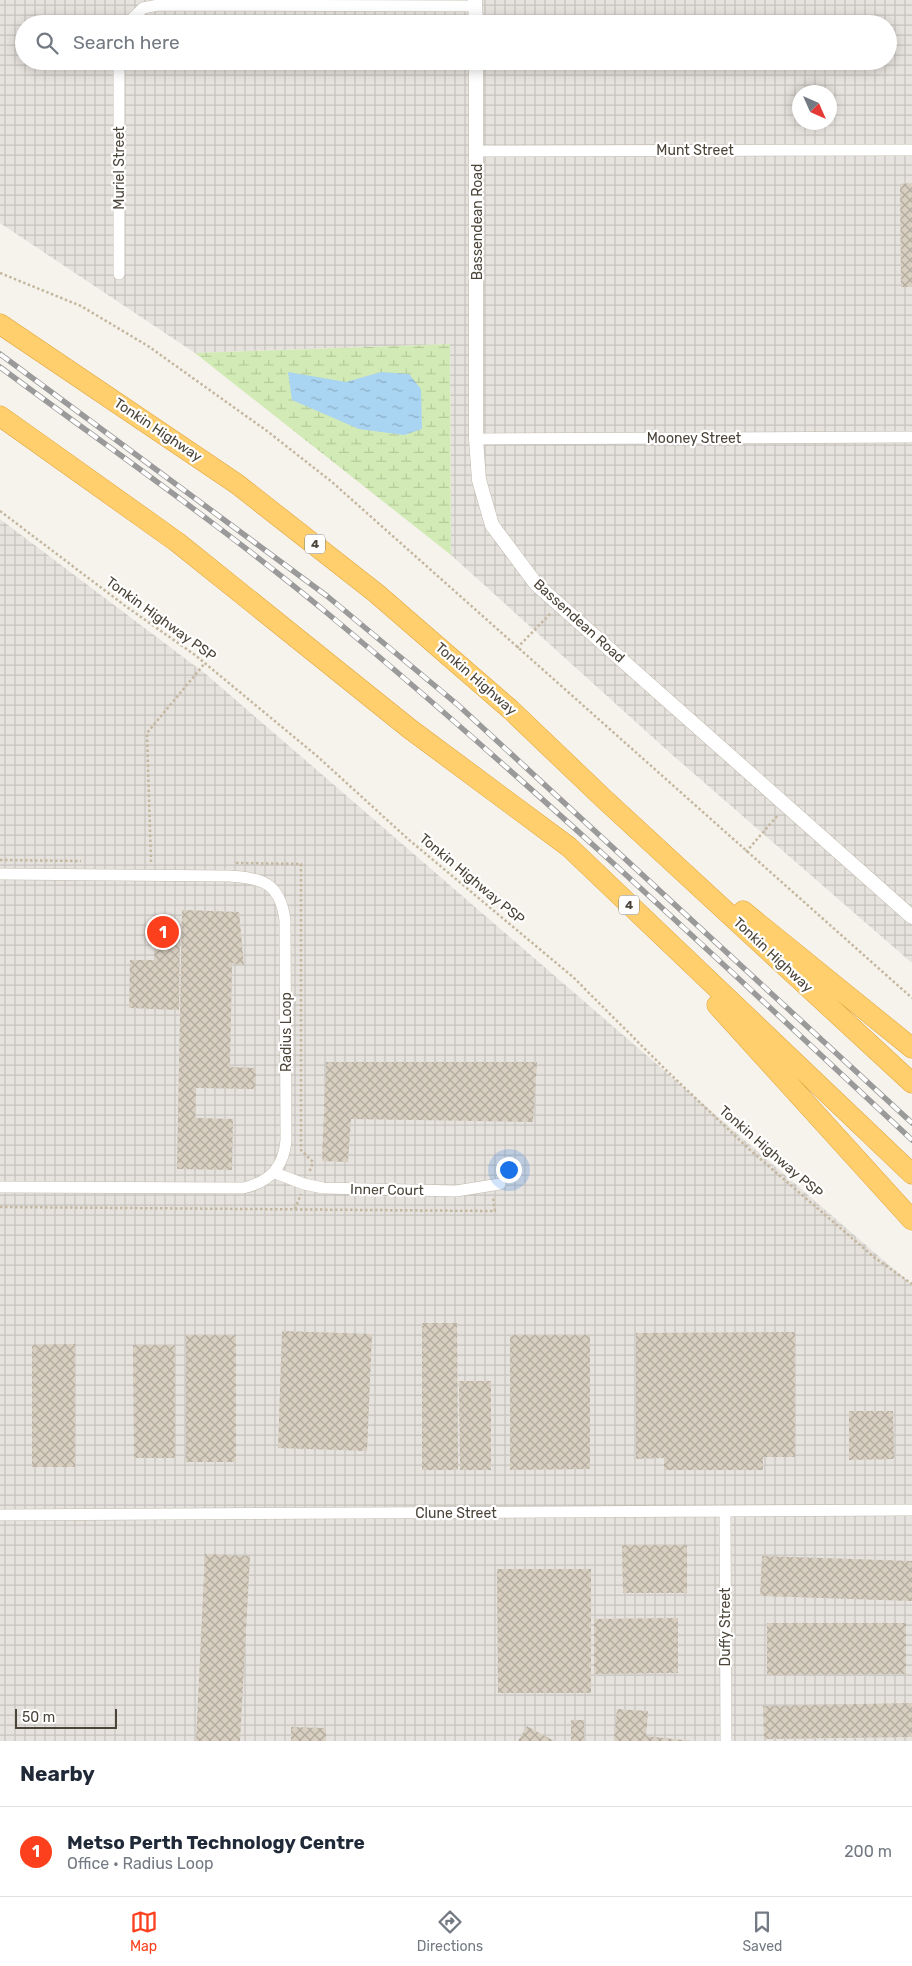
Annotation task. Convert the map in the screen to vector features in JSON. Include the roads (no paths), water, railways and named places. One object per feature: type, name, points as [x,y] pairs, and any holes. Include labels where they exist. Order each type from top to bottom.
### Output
[{"type":"highway","name":"Tonkin Highway","points":[[0,324],[221,474],[301,533],[376,592],[511,710],[603,798],[912,1083]]},
{"type":"highway","name":"4","points":[[0,416],[177,542],[410,729],[569,847],[912,1174]]},
{"type":"highway","points":[[410,729],[570,867],[707,993],[912,1220]]},
{"type":"highway","points":[[603,798],[912,1048]]},
{"type":"street","points":[[136,15],[143,8],[158,5],[475,3]]},
{"type":"street","name":"Muriel Street","points":[[119,274],[120,70]]},
{"type":"street","name":"Bassendean Road","points":[[476,70],[478,151],[476,439],[479,480],[492,525],[536,584],[787,804],[912,917]]},
{"type":"street","name":"Munt Street","points":[[478,151],[912,150]]},
{"type":"street","name":"Mooney Street","points":[[476,439],[912,437]]},
{"type":"street","name":"Radius Loop","points":[[0,874],[252,877],[267,883],[275,891],[284,907],[286,920],[286,1140],[285,1153],[275,1173]]},
{"type":"street","points":[[0,1186],[233,1188],[252,1186],[275,1173]]},
{"type":"street","name":"Inner Court","points":[[275,1173],[304,1184],[324,1188],[456,1191],[496,1186]]},
{"type":"street","name":"Clune Street","points":[[0,1514],[912,1510]]},
{"type":"street","name":"Duffy Street","points":[[725,1512],[726,1741]]},
{"type":"water","points":[[288,372],[346,382],[381,372],[409,374],[421,389],[422,429],[404,435],[359,429],[292,400]]},
{"type":"railway","points":[[0,354],[327,596],[458,705],[912,1123]]},
{"type":"railway","points":[[0,367],[247,549],[327,613],[550,806],[912,1140]]},
{"type":"place","name":"Metso Perth Technology Centre","points":[[163,932]]}]
